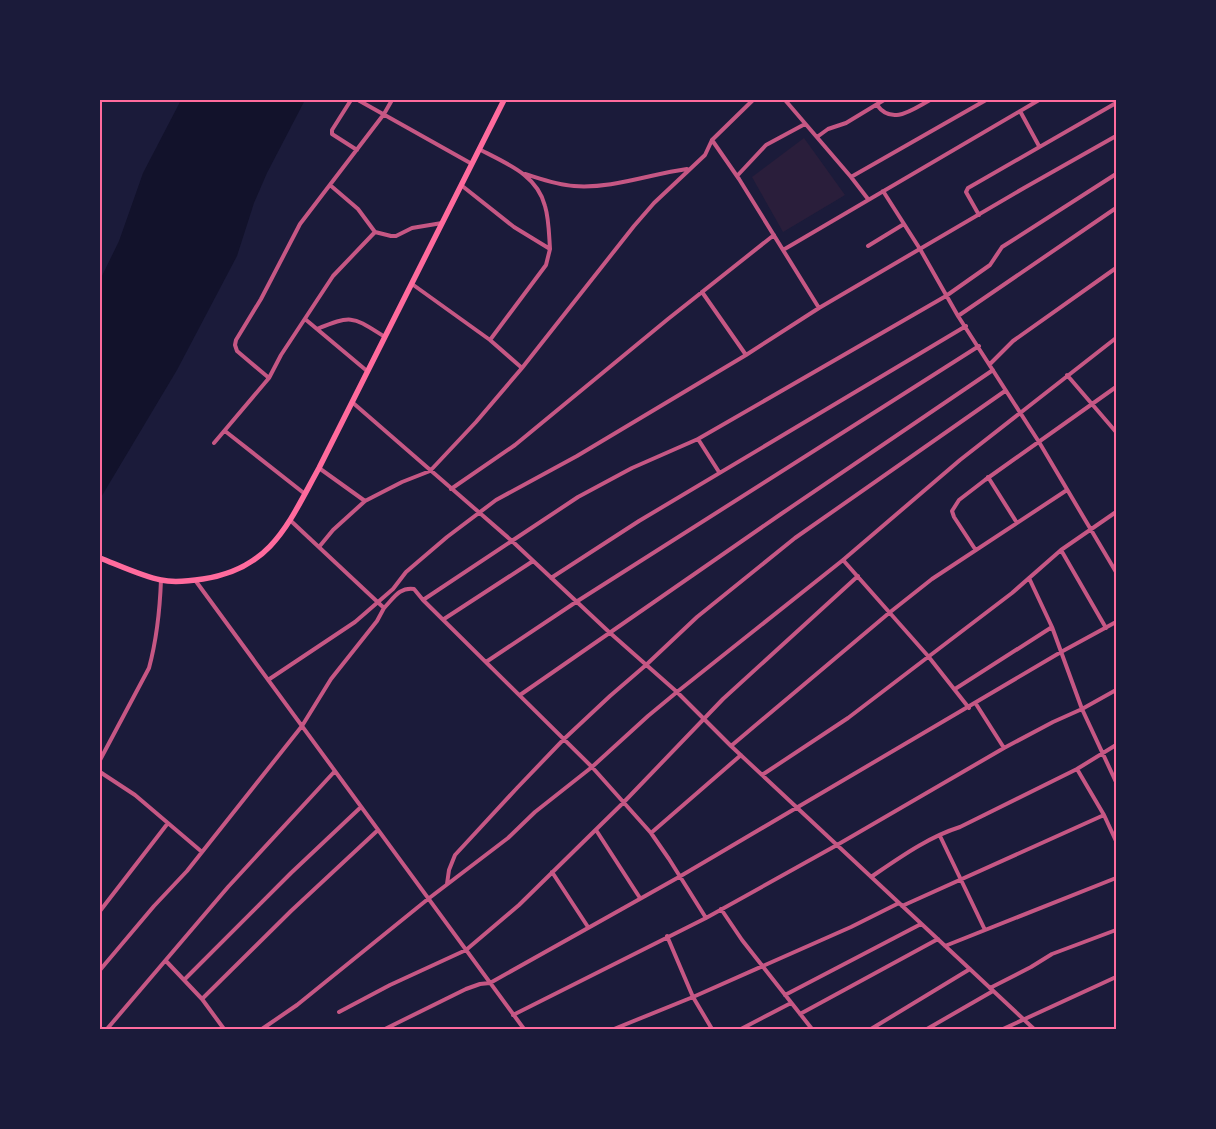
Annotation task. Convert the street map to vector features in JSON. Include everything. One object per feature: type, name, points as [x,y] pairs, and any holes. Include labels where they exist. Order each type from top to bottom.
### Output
[{"type":"main road","points":[[100,558],[161,580],[195,580],[212,578],[232,572],[246,565],[273,544],[291,521],[504,100]]},
{"type":"street","points":[[351,100],[332,130],[332,134],[357,150]]},
{"type":"street","points":[[358,100],[472,164]]},
{"type":"street","points":[[269,378],[237,351],[235,346],[236,340],[261,299],[300,224],[384,114],[392,100]]},
{"type":"street","points":[[319,547],[365,501],[430,470],[476,422],[522,368],[634,226],[688,169],[705,155],[712,140],[753,100]]},
{"type":"street","points":[[785,100],[851,177],[868,200]]},
{"type":"street","points":[[817,137],[828,129],[846,123],[884,100]]},
{"type":"street","points":[[877,105],[882,112],[890,116],[907,113],[930,100]]},
{"type":"street","points":[[851,177],[986,100]]},
{"type":"street","points":[[783,250],[1039,100]]},
{"type":"street","points":[[979,215],[966,192],[968,188],[1116,103]]},
{"type":"street","points":[[1020,111],[1039,146]]},
{"type":"street","points":[[737,176],[766,145],[805,124]]},
{"type":"street","points":[[268,680],[355,622],[379,603],[406,572],[478,512],[496,500],[577,456],[819,308],[1116,136]]},
{"type":"street","points":[[712,140],[737,176],[819,308]]},
{"type":"street","points":[[479,149],[525,174],[573,186],[593,186],[688,169]]},
{"type":"street","points":[[490,340],[546,265],[550,248],[546,207],[535,184],[525,174]]},
{"type":"street","points":[[423,600],[578,497],[632,468],[698,439],[946,296],[990,265],[1002,248],[1116,174]]},
{"type":"street","points":[[330,184],[358,209],[375,232],[396,236],[412,228],[442,223]]},
{"type":"street","points":[[460,185],[514,227],[550,248]]},
{"type":"street","points":[[883,191],[958,316],[1039,442],[1116,572]]},
{"type":"street","points":[[958,316],[1116,208]]},
{"type":"street","points":[[868,246],[904,224]]},
{"type":"street","points":[[214,443],[269,378],[281,355],[333,276],[375,232]]},
{"type":"street","points":[[451,489],[515,445],[774,235]]},
{"type":"street","points":[[990,364],[1013,341],[1116,268]]},
{"type":"street","points":[[412,284],[490,340],[522,368]]},
{"type":"street","points":[[702,292],[746,354]]},
{"type":"street","points":[[306,319],[367,371]]},
{"type":"street","points":[[318,330],[340,320],[349,319],[359,321],[385,336]]},
{"type":"street","points":[[551,578],[601,544],[718,472],[966,326]]},
{"type":"street","points":[[262,1029],[297,1005],[428,899],[508,838],[535,812],[592,767],[677,692],[843,560],[960,460],[1116,338]]},
{"type":"street","points":[[486,662],[576,602],[979,346]]},
{"type":"street","points":[[520,695],[962,389],[993,370]]},
{"type":"street","points":[[1067,375],[1116,432]]},
{"type":"street","points":[[976,549],[952,511],[959,500],[988,477],[1116,387]]},
{"type":"street","points":[[447,884],[449,870],[455,855],[564,739],[697,617],[795,538],[1005,391]]},
{"type":"street","points":[[352,402],[512,542],[677,692],[731,746],[1034,1029]]},
{"type":"street","points":[[225,431],[304,494]]},
{"type":"street","points":[[698,439],[718,472]]},
{"type":"street","points":[[318,468],[365,501]]},
{"type":"street","points":[[988,477],[1017,523]]},
{"type":"street","points":[[731,746],[932,579],[1067,490]]},
{"type":"street","points":[[762,775],[848,718],[1004,599],[1061,550],[1116,512]]},
{"type":"street","points":[[291,521],[384,608]]},
{"type":"street","points":[[1061,550],[1106,628]]},
{"type":"street","points":[[843,560],[928,656],[969,708]]},
{"type":"street","points":[[444,619],[533,561]]},
{"type":"street","points":[[338,1012],[390,985],[466,950],[520,904],[596,830],[704,720],[722,699],[858,576]]},
{"type":"street","points":[[1029,578],[1052,627],[1082,709],[1116,782]]},
{"type":"street","points":[[100,760],[149,668],[154,652],[161,599],[161,580]]},
{"type":"street","points":[[195,580],[524,1029]]},
{"type":"street","points":[[100,970],[202,852],[302,726],[331,679],[377,621],[384,608],[399,592],[406,588],[414,589],[592,767],[651,833],[706,918]]},
{"type":"street","points":[[385,1029],[466,989],[490,983],[679,877],[1116,622]]},
{"type":"street","points":[[955,689],[1052,627]]},
{"type":"street","points":[[514,1015],[667,936],[706,918],[837,845],[1004,748],[1116,690]]},
{"type":"street","points":[[976,704],[1004,748]]},
{"type":"street","points":[[871,877],[905,854],[947,831],[960,827],[1078,769],[1116,745]]},
{"type":"street","points":[[651,833],[741,755]]},
{"type":"street","points":[[1078,769],[1104,815],[1116,841]]},
{"type":"street","points":[[108,1029],[228,888],[335,771]]},
{"type":"street","points":[[100,772],[134,795],[202,852]]},
{"type":"street","points":[[184,980],[290,873],[361,807]]},
{"type":"street","points":[[614,1029],[693,997],[901,904],[961,880],[1104,815]]},
{"type":"street","points":[[100,911],[168,823]]},
{"type":"street","points":[[202,999],[304,898],[378,830]]},
{"type":"street","points":[[596,830],[640,898]]},
{"type":"street","points":[[940,836],[985,930]]},
{"type":"street","points":[[552,872],[588,927]]},
{"type":"street","points":[[945,946],[1116,878]]},
{"type":"street","points":[[721,909],[762,966],[812,1029]]},
{"type":"street","points":[[784,995],[921,924]]},
{"type":"street","points":[[927,1029],[1052,954],[1116,930]]},
{"type":"street","points":[[667,936],[693,997],[712,1029]]},
{"type":"street","points":[[800,1014],[938,939]]},
{"type":"street","points":[[166,961],[202,999],[224,1029]]},
{"type":"street","points":[[871,1029],[970,969]]},
{"type":"street","points":[[1003,1029],[1116,977]]},
{"type":"street","points":[[741,1029],[791,1003]]},
{"type":"shaded area","points":[[181,100],[305,100],[267,173],[254,203],[237,256],[177,370],[100,499],[100,280],[119,241],[143,173]]},
{"type":"shaded area","points":[[804,138],[845,195],[783,232],[752,177]]}]
